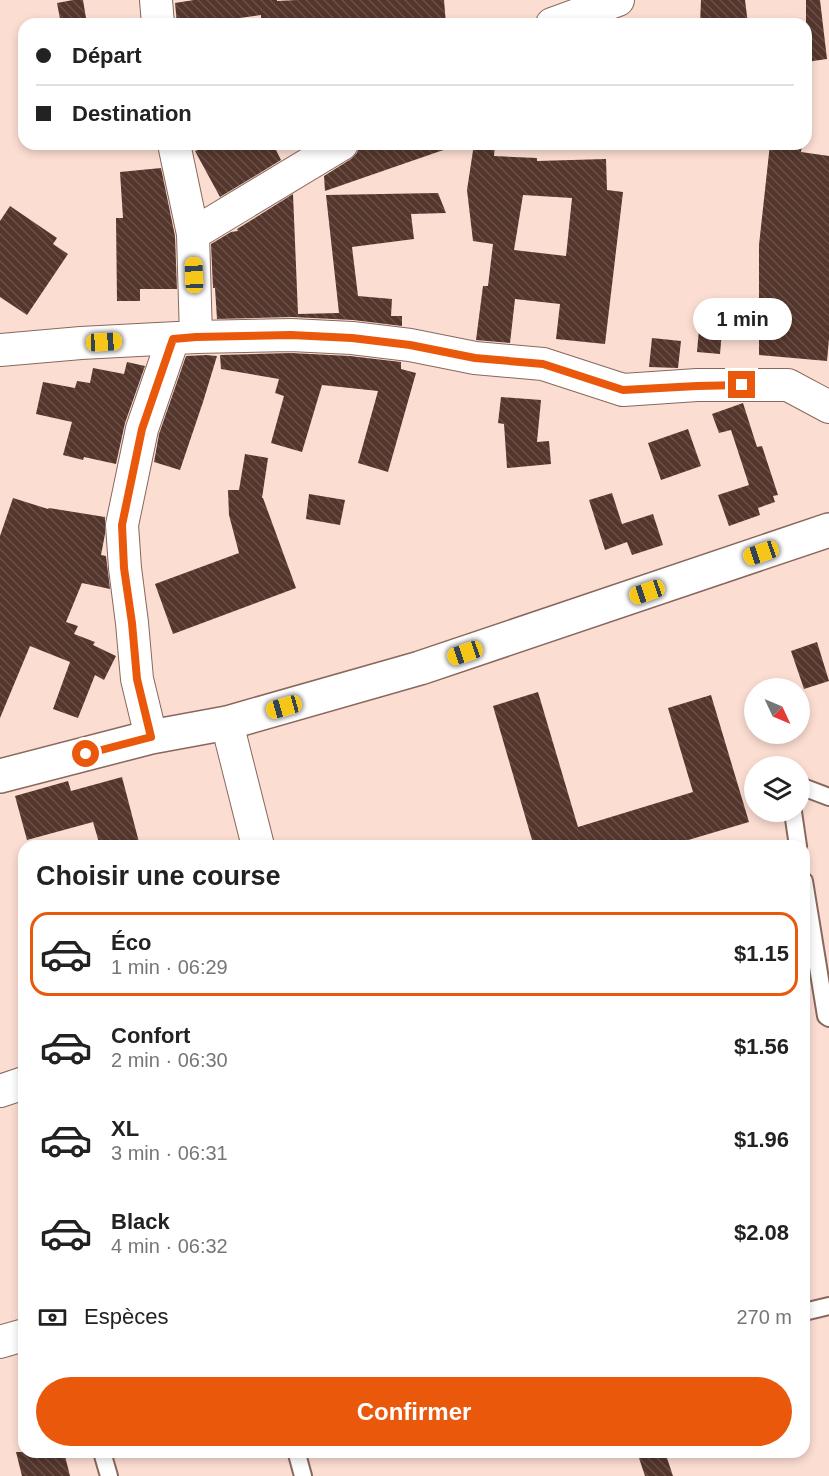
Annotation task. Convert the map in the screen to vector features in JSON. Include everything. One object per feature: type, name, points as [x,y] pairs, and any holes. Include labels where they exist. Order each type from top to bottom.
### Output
[{"type":"street","points":[[156,0],[158,18]]},
{"type":"street","points":[[568,18],[618,0]]},
{"type":"street","points":[[151,737],[137,679],[124,568],[122,525],[142,429],[185,338],[193,234],[175,150]]},
{"type":"street","points":[[193,234],[332,150]]},
{"type":"street","points":[[0,350],[185,338],[291,335],[352,338],[410,345],[475,358],[543,364],[623,390],[788,385],[829,407]]},
{"type":"street","points":[[0,776],[151,737],[227,723],[420,668],[829,530]]},
{"type":"street","points":[[227,723],[256,840]]},
{"type":"street","points":[[0,1091],[18,1085]]},
{"type":"street","points":[[0,1342],[18,1337]]},
{"type":"lane","points":[[810,790],[829,797]]},
{"type":"lane","points":[[794,822],[797,840]]},
{"type":"lane","points":[[810,918],[826,1016],[829,1018]]},
{"type":"lane","points":[[810,1311],[829,1306]]},
{"type":"lane","points":[[104,1458],[109,1476]]},
{"type":"lane","points":[[301,1458],[303,1476]]},
{"type":"building","points":[[83,0],[86,18],[60,18],[57,3]]},
{"type":"building","points":[[194,0],[444,0],[446,18],[261,18],[261,15],[240,18],[176,18],[175,3]]},
{"type":"building","points":[[701,0],[745,0],[747,18],[700,18]]},
{"type":"building","points":[[806,0],[820,0],[827,59],[812,61],[812,18],[806,18]]},
{"type":"building","points":[[276,150],[281,160],[220,197],[195,151]]},
{"type":"building","points":[[358,150],[443,150],[325,191],[324,176]]},
{"type":"building","points":[[473,150],[494,150],[494,156],[537,158],[537,161],[606,159],[607,190],[623,192],[605,344],[556,339],[560,304],[515,299],[510,343],[476,340],[483,286],[488,286],[493,244],[473,241],[467,190]],"holes":[[[523,195],[572,198],[566,256],[514,250]]]},
{"type":"building","points":[[769,150],[801,150],[801,152],[829,156],[827,361],[759,355],[759,245]]},
{"type":"building","points":[[161,168],[175,236],[177,289],[140,289],[140,301],[117,301],[116,218],[123,218],[120,172]]},
{"type":"building","points":[[438,193],[446,213],[411,214],[414,239],[352,247],[358,296],[392,299],[391,316],[402,316],[402,326],[353,320],[292,317],[217,319],[211,244],[231,232],[238,231],[237,229],[293,194],[298,314],[339,313],[326,195]]},
{"type":"building","points":[[10,206],[57,238],[53,244],[68,254],[27,315],[0,297],[0,221]]},
{"type":"building","points":[[701,306],[724,308],[720,354],[697,352]]},
{"type":"building","points":[[652,338],[681,341],[678,368],[649,367]]},
{"type":"building","points":[[291,353],[350,356],[401,362],[401,369],[416,373],[388,472],[358,463],[378,391],[322,385],[302,452],[271,443],[284,396],[275,393],[279,379],[221,369],[220,355]]},
{"type":"building","points":[[186,356],[217,356],[180,470],[154,462],[159,434]]},
{"type":"building","points":[[127,362],[145,366],[125,423],[116,464],[63,455],[72,422],[36,414],[43,382],[75,388],[77,381],[90,383],[93,368],[124,374]]},
{"type":"building","points":[[501,397],[541,400],[537,442],[549,441],[551,464],[507,468],[504,424],[498,423]]},
{"type":"building","points":[[743,403],[757,447],[762,446],[778,495],[773,496],[775,502],[758,508],[760,515],[729,526],[718,495],[749,485],[731,430],[719,433],[712,414]]},
{"type":"building","points":[[688,429],[701,466],[661,480],[648,443]]},
{"type":"building","points":[[245,454],[268,458],[262,498],[296,588],[173,634],[155,584],[239,553],[229,515],[228,490],[239,490]]},
{"type":"building","points":[[612,493],[622,524],[653,514],[663,545],[632,555],[627,542],[605,550],[589,500]]},
{"type":"building","points":[[309,494],[345,500],[340,525],[306,519]]},
{"type":"building","points":[[13,498],[48,509],[105,517],[101,555],[106,556],[110,589],[82,583],[66,622],[78,626],[74,634],[95,642],[93,645],[116,656],[104,680],[95,675],[78,718],[53,709],[70,662],[30,646],[0,718],[0,536]]},
{"type":"building","points":[[817,642],[829,681],[810,687],[810,678],[800,678],[791,651]]},
{"type":"building","points":[[538,692],[578,827],[693,792],[668,708],[711,695],[744,805],[744,822],[749,822],[688,840],[532,840],[493,706]]},
{"type":"building","points":[[122,777],[138,840],[98,840],[93,822],[27,840],[15,796],[68,781],[71,791]]},
{"type":"building","points":[[16,1452],[18,1452],[18,1458],[66,1458],[70,1476],[22,1476]]},
{"type":"building","points":[[639,1458],[667,1458],[673,1476],[645,1476]]},
{"type":"route","points":[[86,754],[151,737],[137,679],[124,568],[122,525],[142,429],[173,339],[291,335],[352,338],[410,345],[475,358],[543,364],[623,390],[742,385]]}]
